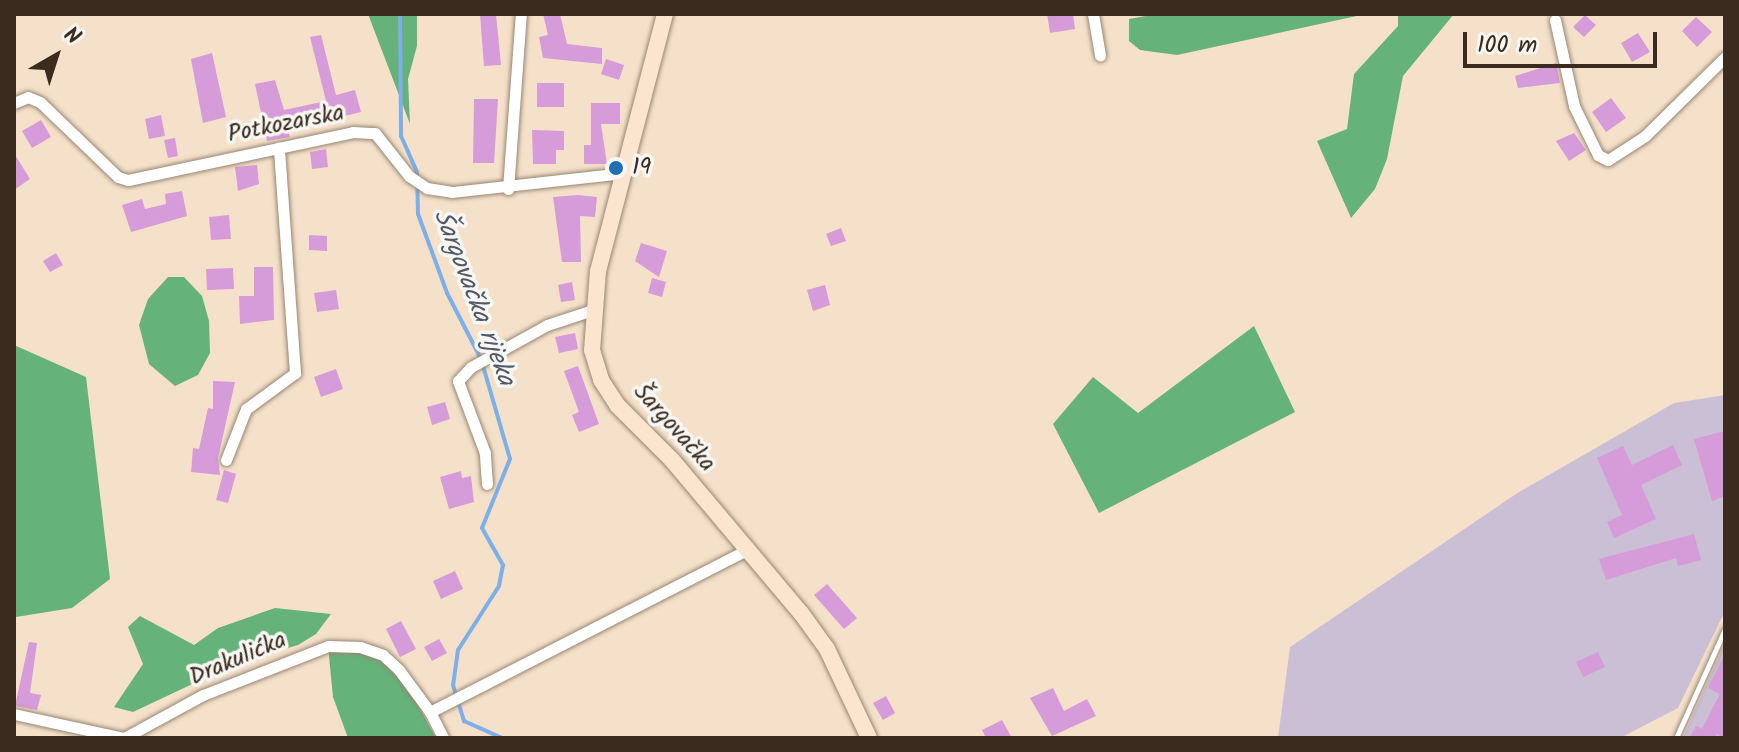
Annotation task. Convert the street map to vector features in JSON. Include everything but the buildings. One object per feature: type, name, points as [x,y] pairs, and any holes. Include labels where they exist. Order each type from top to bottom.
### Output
[{"type":"street","points":[[508,189],[521,14]]},
{"type":"street","name":"Šargovačka","points":[[665,14],[593,310],[592,350],[601,380],[617,405],[748,549],[827,649],[869,738]]},
{"type":"street","points":[[1093,14],[1100,55]]},
{"type":"street","points":[[1555,20],[1574,106],[1602,159],[1611,161],[1645,136],[1725,57]]},
{"type":"street","name":"Potkozarska","points":[[14,103],[28,97],[40,102],[118,177],[128,180],[353,132],[375,133],[409,176],[427,188],[508,189],[625,173]]},
{"type":"street","points":[[226,460],[246,409],[295,373],[279,148]]},
{"type":"street","points":[[487,484],[485,453],[458,389],[471,367],[547,325],[593,310]]},
{"type":"street","points":[[430,712],[748,549]]},
{"type":"street","name":"Drakulićka","points":[[14,714],[124,738],[203,695],[328,646],[360,647],[383,655],[430,712],[443,738]]},
{"type":"lane","points":[[1676,738],[1725,629]]},
{"type":"shaded area","points":[[1725,395],[1725,611],[1678,708],[1620,738],[1278,738],[1290,647],[1519,492],[1674,403]]},
{"type":"shaded area","points":[[1725,643],[1725,738],[1683,738]]},
{"type":"green space","points":[[368,14],[417,14],[417,46],[408,79],[410,124]]},
{"type":"green space","points":[[1157,14],[1366,14],[1177,55],[1140,50],[1129,41],[1129,19]]},
{"type":"green space","points":[[1398,14],[1454,14],[1403,76],[1387,159],[1375,189],[1351,218],[1317,141],[1347,129],[1354,74],[1398,26]]},
{"type":"green space","points":[[168,277],[184,277],[202,296],[209,321],[210,353],[198,375],[175,386],[149,364],[139,325],[148,299]]},
{"type":"green space","points":[[1254,326],[1295,412],[1099,513],[1053,424],[1093,377],[1138,413]]},
{"type":"green space","points":[[14,345],[86,377],[110,579],[72,608],[16,617]]},
{"type":"green space","points":[[275,608],[331,614],[316,634],[298,645],[237,663],[133,712],[114,707],[143,664],[128,627],[140,616],[194,645],[218,628]]},
{"type":"green space","points":[[328,646],[360,647],[399,670],[436,738],[348,738],[333,697]]},
{"type":"waterway","name":"Šargovačka rijeka","points":[[400,14],[401,136],[417,172],[418,214],[447,293],[481,359],[510,459],[482,528],[503,565],[499,586],[458,650],[453,685],[464,721],[502,738]]},
{"type":"place","name":"19","points":[[616,168]]}]
